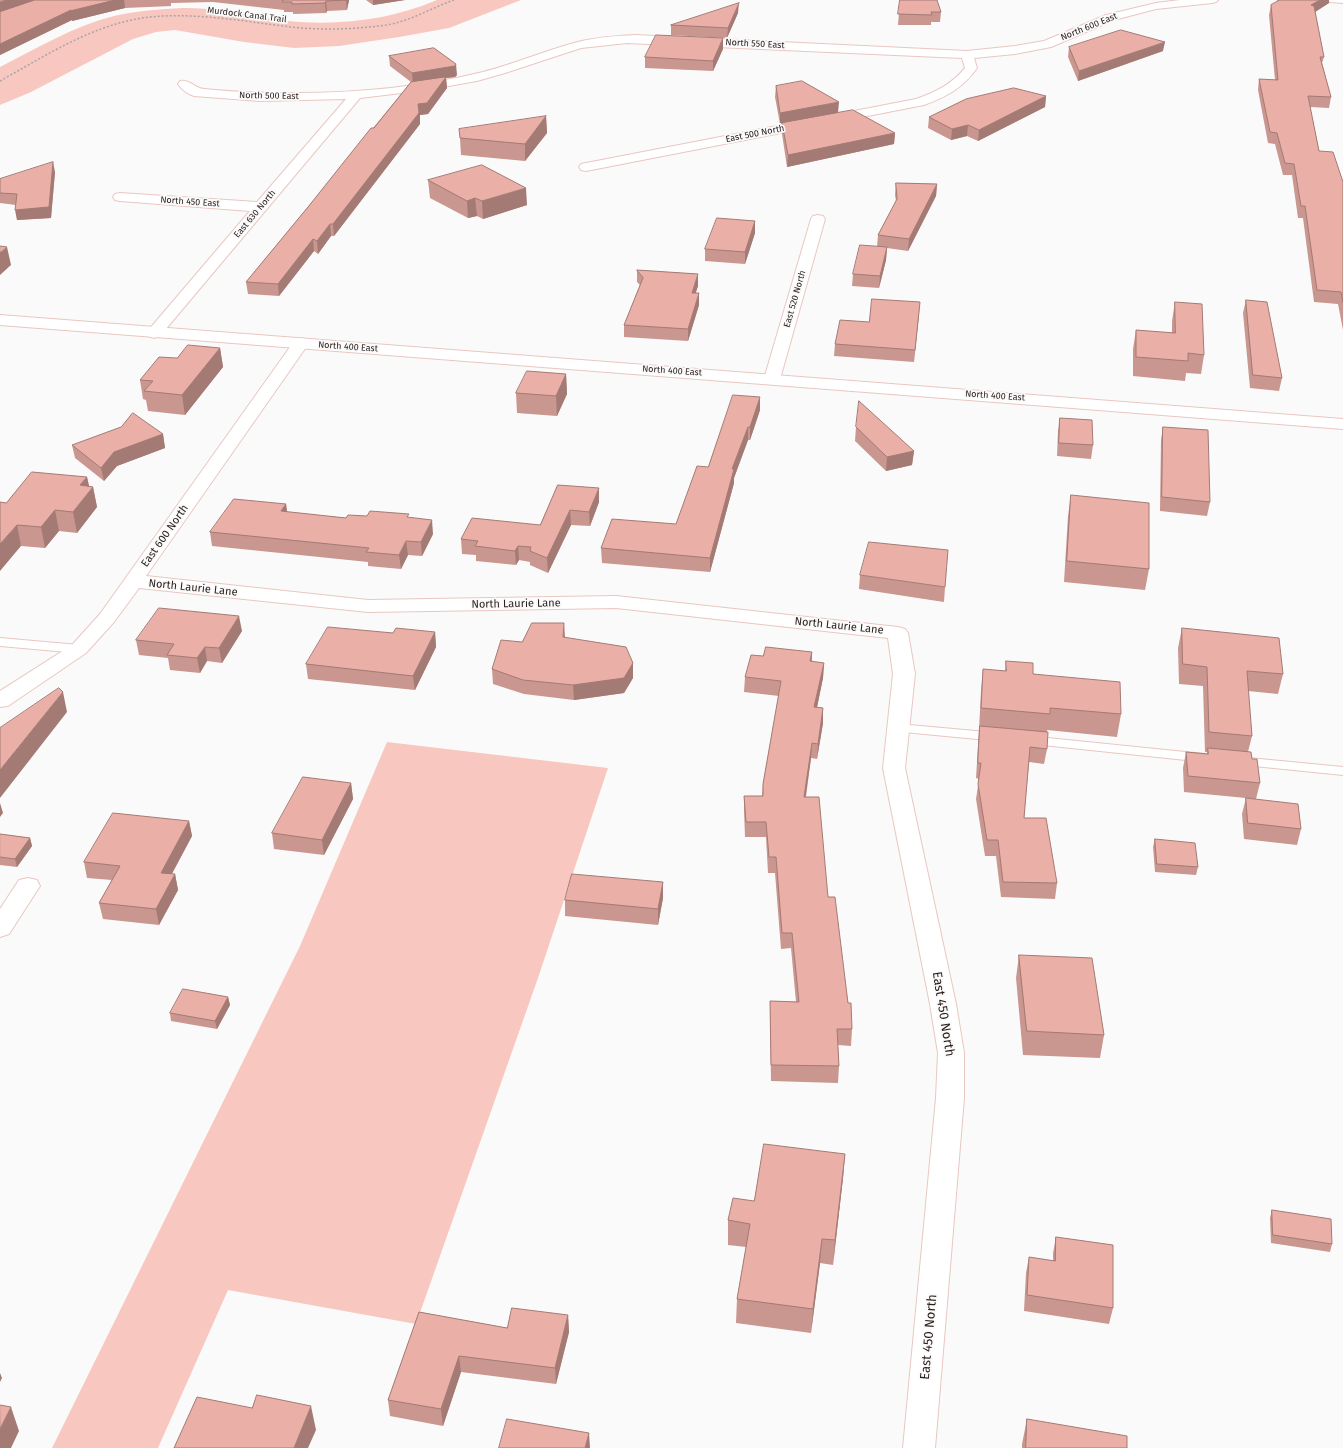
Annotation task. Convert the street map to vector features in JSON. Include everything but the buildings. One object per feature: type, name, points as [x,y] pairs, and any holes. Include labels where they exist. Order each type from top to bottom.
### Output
[{"type":"street","name":"North 600 East","points":[[967,55],[1015,50],[1047,44],[1110,17],[1156,6],[1212,0]]},
{"type":"street","points":[[1334,0],[1343,0]]},
{"type":"street","name":"North 550 East","points":[[356,95],[428,86],[478,77],[517,66],[572,47],[602,41],[635,39],[967,55]]},
{"type":"street","name":"East 500 North","points":[[586,167],[919,102],[944,94],[961,81],[971,68],[967,55]]},
{"type":"street","name":"North 500 East","points":[[184,84],[194,92],[269,97],[356,95]]},
{"type":"street","name":"East 630 North","points":[[154,333],[356,95]]},
{"type":"street","name":"North 450 East","points":[[120,197],[261,207]]},
{"type":"street","name":"East 520 North","points":[[772,379],[818,219]]},
{"type":"street","name":"North 400 East","points":[[0,320],[1343,424]]},
{"type":"street","name":"East 600 North","points":[[0,701],[79,648],[107,618],[302,344]]},
{"type":"street","name":"North Laurie Lane","points":[[133,581],[368,606],[616,602],[898,633]]},
{"type":"street","name":"East 450 North","points":[[898,633],[904,674],[894,768],[944,1004],[951,1053],[950,1098],[919,1448]]},
{"type":"street","points":[[0,928],[28,886]]},
{"type":"lane","points":[[0,642],[79,648]]},
{"type":"lane","points":[[898,728],[1343,771]]},
{"type":"path","name":"Murdock Canal Trail","points":[[0,81],[91,33],[149,17],[188,15],[293,27],[353,28],[384,25],[408,20],[454,0]]},
{"type":"shaded area","points":[[437,0],[521,0],[449,28],[339,46],[294,48],[244,42],[175,30],[156,32],[133,39],[31,92],[0,105],[0,67],[70,32],[99,20],[114,16],[157,10],[196,8],[288,21],[326,23],[383,17],[419,7]]},
{"type":"shaded area","points":[[387,742],[608,768],[538,978],[416,1324],[228,1290],[158,1448],[52,1448],[300,946]]}]
